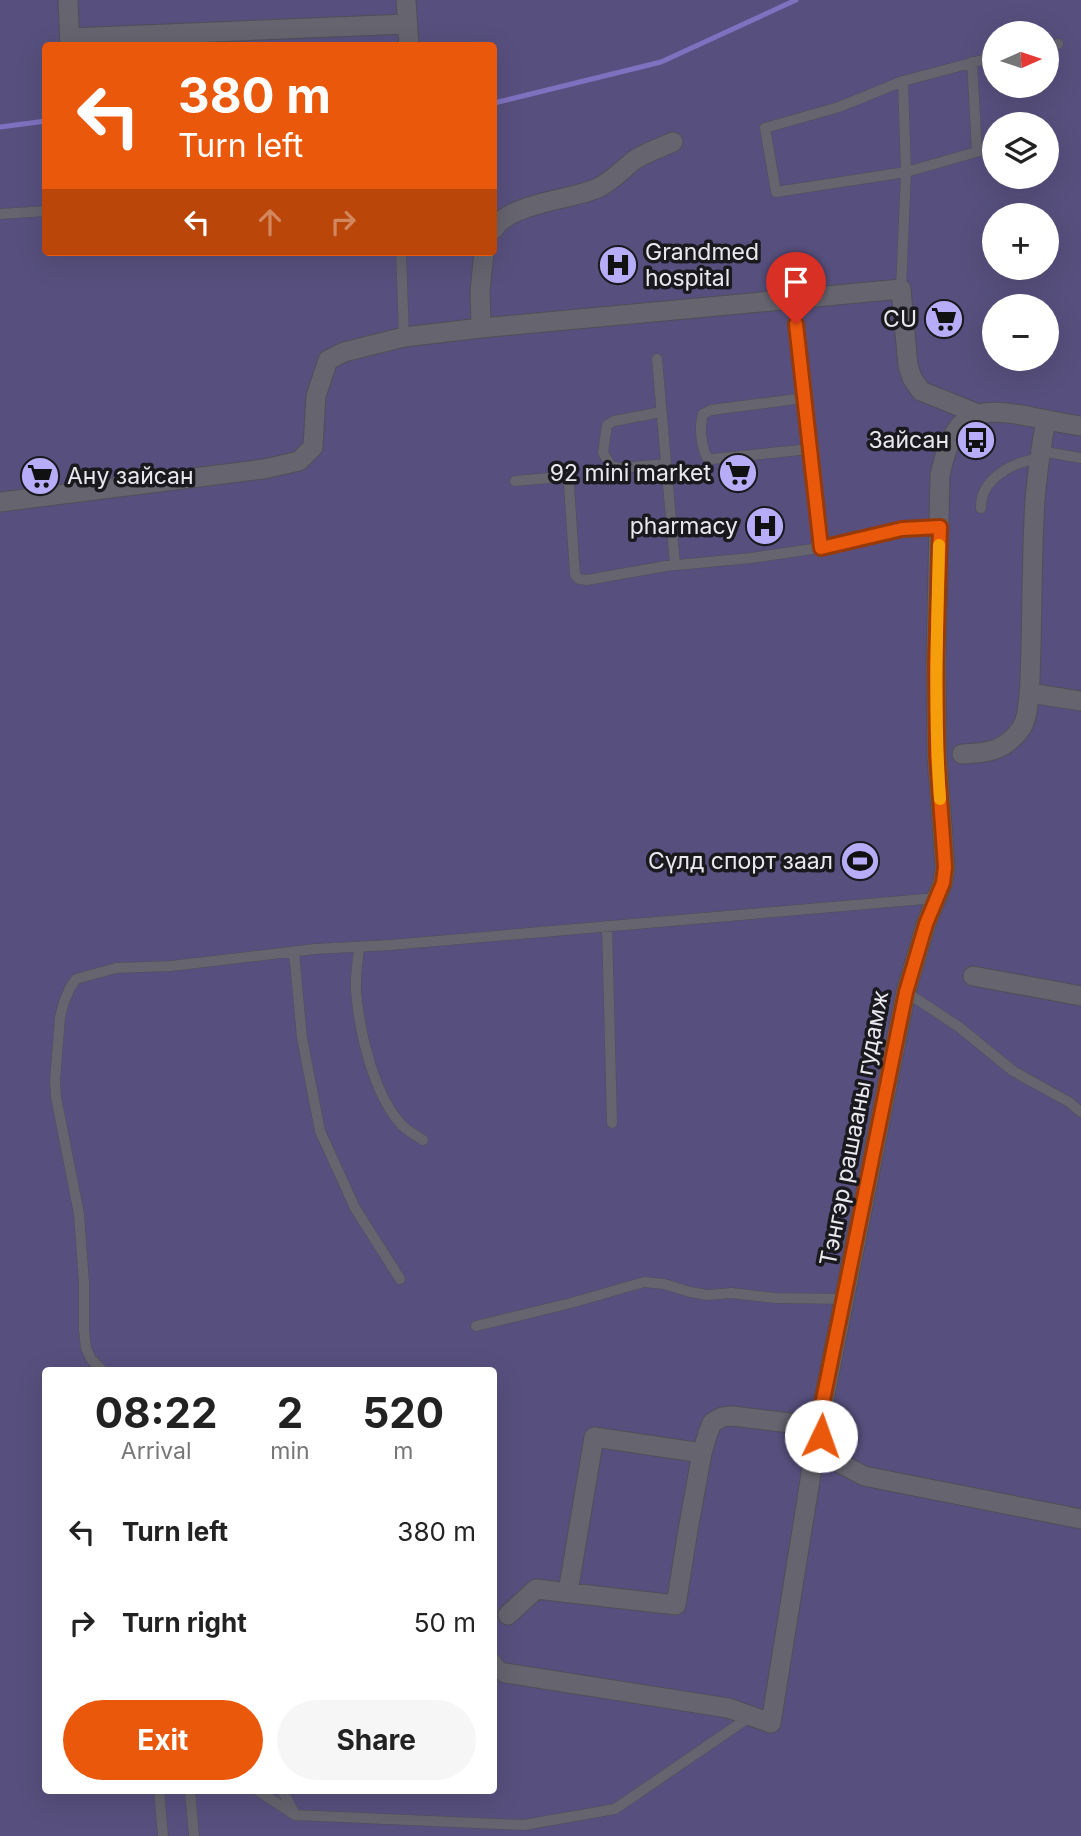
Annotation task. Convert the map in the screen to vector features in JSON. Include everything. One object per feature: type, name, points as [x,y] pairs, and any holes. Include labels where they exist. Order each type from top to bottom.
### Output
[{"type":"street","points":[[68,0],[70,42],[407,24]]},
{"type":"street","points":[[406,0],[409,42]]},
{"type":"street","points":[[497,224],[517,211],[596,189],[610,182],[636,159],[673,142]]},
{"type":"street","points":[[481,328],[480,291],[484,256]]},
{"type":"street","points":[[0,502],[209,473],[264,470],[299,461],[313,447],[316,396],[328,360],[344,352],[404,337],[901,289],[908,366],[921,391],[978,414],[1006,412],[1081,426]]},
{"type":"street","name":"Тэнгэр рашааны гудамж","points":[[978,414],[963,422],[954,433],[940,475],[936,663],[937,756],[945,867],[943,883],[923,934],[906,992],[820,1424],[825,1455],[864,1476],[1081,1519]]},
{"type":"street","points":[[962,754],[989,753],[1005,745],[1024,726],[1030,693],[1034,519],[1046,420]]},
{"type":"street","points":[[1030,693],[1081,701]]},
{"type":"street","points":[[973,976],[1081,996]]},
{"type":"street","points":[[497,1667],[728,1709],[771,1723],[820,1424],[722,1417],[712,1423],[702,1453],[676,1605],[536,1589],[508,1615]]},
{"type":"street","points":[[568,1592],[594,1437],[702,1453]]},
{"type":"lane","points":[[982,60],[903,80],[839,107],[765,128],[776,192],[906,172],[982,150]]},
{"type":"lane","points":[[972,62],[977,151]]},
{"type":"lane","points":[[901,289],[906,172],[903,80]]},
{"type":"lane","points":[[0,214],[42,211]]},
{"type":"lane","points":[[401,256],[404,337]]},
{"type":"lane","points":[[796,324],[821,548]]},
{"type":"lane","points":[[657,359],[675,565]]},
{"type":"lane","points":[[804,398],[711,410],[703,414],[700,421],[704,452],[708,458],[810,449]]},
{"type":"lane","points":[[661,412],[614,421],[607,425],[603,453],[611,466],[620,468],[666,464]]},
{"type":"lane","points":[[981,508],[986,487],[1015,464],[1040,455],[1081,458]]},
{"type":"lane","points":[[515,481],[561,477],[567,480],[575,575],[579,579],[587,580],[675,565],[821,548],[902,529],[940,527]]},
{"type":"lane","points":[[99,1367],[86,1348],[79,1214],[55,1081],[60,1017],[64,1002],[76,979],[116,968],[171,965],[315,948],[359,947],[937,898]]},
{"type":"lane","points":[[607,926],[612,1123]]},
{"type":"lane","points":[[359,947],[356,988],[362,1037],[386,1105],[405,1128],[423,1140]]},
{"type":"lane","points":[[294,952],[302,1038],[320,1131],[355,1208],[400,1279]]},
{"type":"lane","points":[[906,992],[959,1027],[1013,1071],[1069,1102],[1081,1112]]},
{"type":"lane","points":[[476,1326],[644,1282],[708,1295],[731,1293],[799,1299],[845,1298]]},
{"type":"lane","points":[[263,1794],[295,1815],[524,1825],[615,1809],[751,1715]]},
{"type":"lane","points":[[159,1794],[163,1836]]},
{"type":"lane","points":[[190,1794],[194,1836]]},
{"type":"lane","points":[[284,1794],[295,1815]]},
{"type":"shaded area","points":[[0,0],[1081,0],[1081,1836],[0,1836]]},
{"type":"waterway","points":[[497,102],[661,62],[796,0]]},
{"type":"waterway","points":[[0,127],[42,122]]},
{"type":"slow traffic","points":[[939,545],[936,686],[940,799]]},
{"type":"place","name":"Grandmed hospital","points":[[618,265]]},
{"type":"place","name":"CU","points":[[944,319]]},
{"type":"place","name":"Зайсан","points":[[976,440]]},
{"type":"place","name":"92 mini market","points":[[738,473]]},
{"type":"place","name":"Ану зайсан","points":[[40,476]]},
{"type":"place","name":"pharmacy","points":[[765,526]]},
{"type":"place","name":"Сүлд спорт заал","points":[[860,861]]},
{"type":"route","points":[[796,324],[821,548],[902,529],[940,527],[936,663],[937,756],[945,867],[943,883],[926,924],[906,992],[821,1410],[821,1436]]}]
